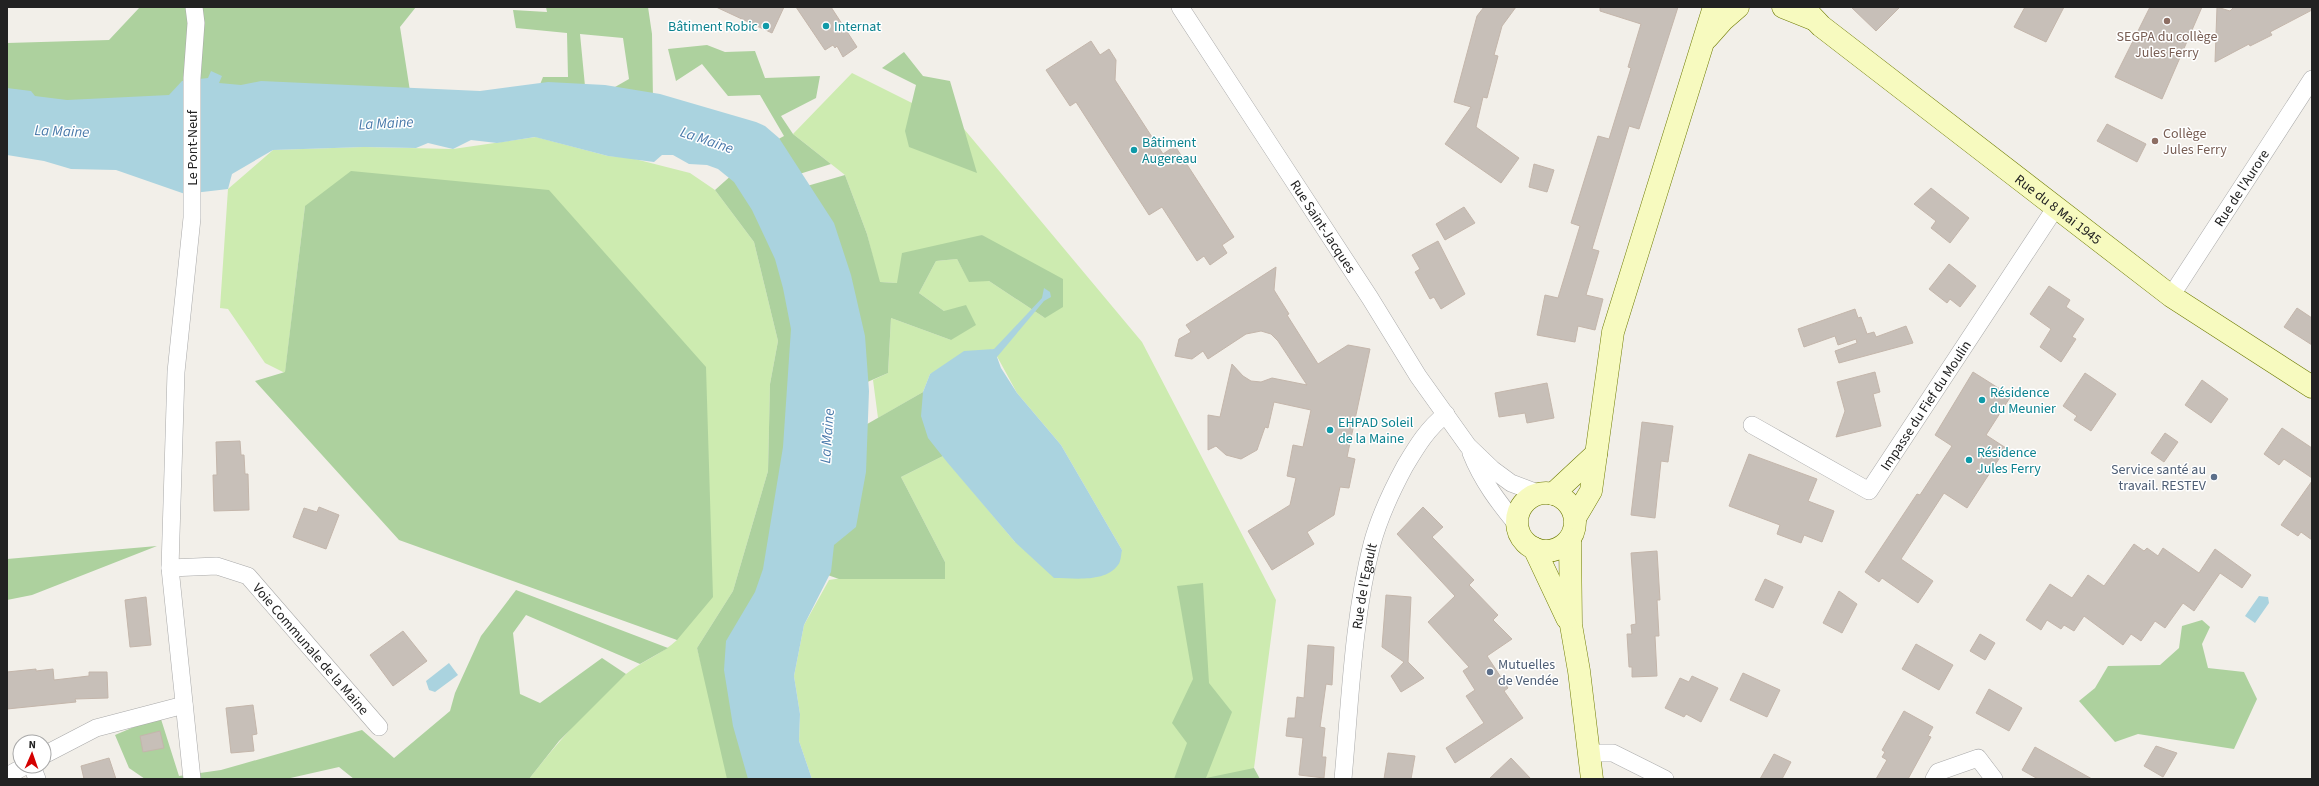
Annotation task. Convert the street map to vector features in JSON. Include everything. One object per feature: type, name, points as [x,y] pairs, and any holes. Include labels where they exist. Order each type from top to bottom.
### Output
[{"type":"main road","points":[[1575,518],[1591,491],[1613,332],[1714,7]]},
{"type":"main road","points":[[1703,42],[1723,20],[1738,7]]},
{"type":"main road","name":"Rue du 8 Mai 1945","points":[[1783,7],[1808,13],[2171,296],[2312,387]]},
{"type":"main road","points":[[1592,779],[1580,671],[1570,625],[1534,548],[1520,535],[1518,526],[1520,510],[1532,497],[1546,494],[1596,454]]},
{"type":"main road","points":[[1546,494],[1568,503],[1575,518],[1575,526],[1570,539],[1570,625]]},
{"type":"main road","points":[[1534,548],[1544,551],[1554,550],[1563,546],[1570,539]]},
{"type":"street","name":"Le Pont-Neuf","points":[[192,779],[170,568],[176,372],[192,218],[192,78],[196,23],[194,7]]},
{"type":"street","name":"Rue Saint-Jacques","points":[[1180,7],[1370,298],[1418,376],[1468,446],[1492,469],[1511,483],[1546,494]]},
{"type":"street","name":"Rue de l'Aurore","points":[[2171,296],[2312,79]]},
{"type":"street","name":"Impasse du Fief du Moulin","points":[[1752,425],[1868,491],[2056,207]]},
{"type":"street","name":"Rue de l'Egault","points":[[1343,779],[1358,620],[1372,544],[1396,484],[1415,450],[1431,426],[1446,414]]},
{"type":"street","name":"Rue Saint-Jacques","points":[[1468,446],[1478,472],[1488,488],[1518,526]]},
{"type":"street","name":"Voie Communale de la Maine","points":[[170,568],[217,566],[248,576],[379,726]]},
{"type":"street","points":[[52,751],[96,728],[184,705]]},
{"type":"street","points":[[1589,753],[1613,753],[1665,779]]},
{"type":"street","points":[[1934,779],[1938,772],[1978,758],[1994,779]]},
{"type":"green space","points":[[140,7],[416,7],[400,27],[412,104],[7,101],[7,43],[109,40]]},
{"type":"green space","points":[[546,7],[648,7],[652,34],[653,101],[601,95],[629,79],[623,38],[580,34],[587,107],[533,102],[543,77],[568,77],[567,33],[516,28],[513,10],[547,12]]},
{"type":"green space","points":[[707,45],[725,52],[755,51],[765,78],[820,76],[816,98],[781,116],[793,134],[831,164],[790,177],[773,142],[784,136],[760,95],[728,96],[702,64],[676,81],[668,49]]},
{"type":"green space","points":[[904,52],[923,76],[950,81],[977,173],[909,147],[905,131],[916,85],[882,68]]},
{"type":"green space","points":[[852,73],[964,129],[1142,342],[1276,600],[1254,768],[1251,779],[812,779],[799,741],[800,714],[794,676],[804,625],[829,580],[945,562],[901,477],[943,456],[1015,542],[1122,550],[1061,445],[1017,393],[993,349],[930,374],[923,392],[878,418],[873,380],[888,373],[891,318],[951,340],[944,311],[919,293],[936,261],[957,259],[969,281],[989,281],[1045,318],[982,235],[897,283],[879,282],[867,234],[845,175],[793,134]]},
{"type":"green space","points":[[536,137],[608,156],[631,158],[690,173],[715,190],[754,242],[778,341],[770,384],[768,471],[733,591],[697,648],[731,779],[529,779],[551,751],[600,698],[632,669],[677,640],[305,206],[285,373],[265,363],[228,309],[220,308],[228,189],[273,150],[364,147],[453,149]]},
{"type":"green space","points":[[744,164],[769,197],[845,175],[867,234],[880,282],[897,283],[902,253],[982,235],[1063,279],[1063,307],[1045,318],[989,281],[969,282],[957,259],[936,261],[919,293],[944,311],[966,305],[976,325],[951,340],[891,318],[888,373],[856,387],[812,419],[768,779],[727,779],[697,648],[733,591],[768,471],[770,384],[778,341],[754,242],[715,190]]},
{"type":"green space","points":[[351,171],[549,190],[706,367],[713,597],[677,640],[399,540],[255,381],[285,372],[305,206]]},
{"type":"green space","points":[[937,384],[963,446],[901,477],[945,562],[945,579],[839,579],[819,572],[855,431]]},
{"type":"green space","points":[[157,546],[32,595],[7,600],[7,559]]},
{"type":"green space","points":[[1203,583],[1209,683],[1232,712],[1206,778],[1254,768],[1260,779],[1174,779],[1187,743],[1172,723],[1193,679],[1177,586]]},
{"type":"green space","points":[[516,590],[668,648],[640,664],[526,615],[513,633],[520,694],[540,703],[602,658],[626,674],[559,741],[529,779],[354,779],[339,767],[286,779],[145,779],[129,768],[115,735],[160,716],[179,776],[221,770],[362,730],[394,758],[450,711],[455,693],[481,636]]},
{"type":"green space","points":[[2202,620],[2210,627],[2202,644],[2208,668],[2244,672],[2257,699],[2234,749],[2138,734],[2115,742],[2079,701],[2095,688],[2108,666],[2160,665],[2179,648],[2182,626]]},
{"type":"water","name":"La Maine","points":[[211,71],[222,76],[219,83],[241,85],[261,81],[480,91],[548,82],[605,85],[660,94],[756,122],[765,126],[779,138],[834,223],[851,275],[865,336],[869,391],[866,472],[856,527],[834,545],[831,572],[804,625],[794,676],[800,714],[799,741],[812,779],[748,779],[733,726],[724,670],[726,641],[755,592],[763,569],[783,447],[791,329],[783,288],[775,259],[752,210],[734,182],[718,169],[707,165],[689,164],[673,155],[662,155],[654,162],[608,156],[535,137],[497,143],[471,140],[453,149],[428,143],[416,148],[364,147],[273,150],[232,174],[228,189],[185,194],[116,170],[71,169],[44,161],[7,155],[7,88],[31,91],[35,96],[67,100],[169,95],[182,81],[208,78]]},
{"type":"water","points":[[1044,288],[1050,292],[1051,297],[1044,301],[997,357],[1001,368],[1017,393],[1061,445],[1122,550],[1119,564],[1112,571],[1097,577],[1080,579],[1054,578],[1015,542],[947,462],[928,438],[921,416],[923,392],[930,374],[964,351],[994,349],[1042,298]]},
{"type":"water","points":[[2259,596],[2268,597],[2269,603],[2255,623],[2245,616]]},
{"type":"water","points":[[449,663],[458,675],[435,692],[429,690],[426,681]]},
{"type":"building","name":"Bâtiment Robic","points":[[716,7],[784,7],[772,33]]},
{"type":"building","name":"Internat","points":[[796,7],[831,7],[857,47],[843,57],[837,46],[835,48],[833,45],[825,50]]},
{"type":"building","points":[[1484,7],[1516,7],[1502,26],[1494,55],[1498,56],[1487,98],[1483,97],[1476,127],[1519,158],[1501,183],[1445,144],[1471,107],[1454,102],[1477,16]]},
{"type":"building","points":[[1600,7],[1678,7],[1639,129],[1629,126],[1592,249],[1599,251],[1586,295],[1603,299],[1595,330],[1578,326],[1575,342],[1537,335],[1545,295],[1558,298],[1580,226],[1571,223],[1598,136],[1609,139],[1631,68],[1628,67],[1641,24],[1600,11]]},
{"type":"building","points":[[1851,7],[1900,7],[1876,31]]},
{"type":"building","points":[[2025,7],[2064,7],[2046,42],[2014,27]]},
{"type":"building","points":[[2150,7],[2202,7],[2162,99],[2115,77]]},
{"type":"building","points":[[2217,7],[2230,11],[2234,7],[2312,7],[2312,10],[2270,32],[2272,35],[2250,46],[2249,44],[2215,62]]},
{"type":"building","name":"Bâtiment Augereau","points":[[1091,41],[1100,55],[1109,49],[1116,60],[1115,80],[1163,154],[1175,146],[1234,237],[1222,245],[1227,253],[1210,265],[1204,256],[1197,261],[1162,207],[1149,215],[1076,102],[1070,106],[1046,70]]},
{"type":"building","points":[[2107,124],[2146,144],[2137,162],[2097,141]]},
{"type":"building","points":[[1534,164],[1554,170],[1547,192],[1529,187]]},
{"type":"building","points":[[1931,188],[1969,218],[1950,243],[1931,228],[1936,221],[1914,204]]},
{"type":"building","points":[[1464,207],[1475,223],[1445,240],[1436,224]]},
{"type":"building","points":[[1438,241],[1465,294],[1441,309],[1434,297],[1430,299],[1415,272],[1420,269],[1412,255]]},
{"type":"building","points":[[1949,264],[1976,286],[1960,307],[1950,299],[1947,303],[1929,289]]},
{"type":"building","name":"EHPAD Soleil de la Maine","points":[[1276,267],[1274,290],[1289,314],[1287,315],[1318,364],[1348,345],[1370,349],[1347,457],[1355,459],[1349,488],[1340,487],[1334,515],[1307,532],[1314,544],[1272,570],[1248,531],[1290,505],[1296,478],[1287,476],[1293,445],[1303,447],[1311,410],[1274,402],[1268,428],[1265,427],[1257,450],[1241,459],[1226,455],[1216,446],[1208,450],[1208,415],[1220,417],[1232,364],[1243,376],[1251,381],[1261,382],[1272,378],[1307,385],[1278,341],[1271,334],[1261,331],[1246,334],[1208,359],[1203,351],[1192,359],[1175,356],[1179,339],[1191,332],[1186,325]]},
{"type":"building","points":[[2049,286],[2070,300],[2066,307],[2084,319],[2072,337],[2076,339],[2061,362],[2040,347],[2051,329],[2030,314]]},
{"type":"building","points":[[2297,308],[2312,318],[2312,345],[2284,327]]},
{"type":"building","points":[[1855,309],[1858,318],[1861,317],[1867,334],[1874,332],[1876,337],[1906,326],[1913,343],[1839,363],[1835,351],[1857,343],[1856,339],[1838,345],[1835,336],[1804,347],[1798,329]]},
{"type":"building","points":[[1875,372],[1880,392],[1873,394],[1881,426],[1836,437],[1845,411],[1837,382]]},
{"type":"building","points":[[1973,372],[2011,396],[1986,435],[2006,448],[1967,508],[1944,493],[1901,559],[1933,581],[1918,603],[1882,578],[1879,582],[1865,572],[1917,494],[1920,495],[1952,446],[1935,435]]},
{"type":"building","points":[[2085,373],[2116,394],[2091,431],[2074,420],[2077,416],[2063,406]]},
{"type":"building","points":[[2202,380],[2228,399],[2211,423],[2185,405]]},
{"type":"building","points":[[1547,383],[1554,418],[1527,423],[1525,413],[1499,417],[1495,393]]},
{"type":"building","points":[[1642,422],[1673,426],[1668,462],[1661,461],[1655,518],[1631,515]]},
{"type":"building","points":[[2282,428],[2312,448],[2312,478],[2284,459],[2279,465],[2264,454]]},
{"type":"building","points":[[2165,433],[2178,442],[2164,462],[2151,453]]},
{"type":"building","points":[[240,441],[241,455],[244,455],[245,474],[248,474],[249,510],[214,511],[213,475],[217,475],[216,442]]},
{"type":"building","points":[[1749,454],[1817,479],[1808,501],[1834,511],[1822,542],[1804,535],[1801,543],[1777,534],[1780,525],[1729,506]]},
{"type":"building","points":[[2312,481],[2312,540],[2301,532],[2298,536],[2281,525]]},
{"type":"building","points":[[319,507],[339,515],[326,549],[293,537],[304,508],[317,512]]},
{"type":"building","points":[[1423,507],[1443,527],[1432,537],[1474,580],[1469,585],[1498,615],[1493,620],[1512,639],[1487,656],[1508,688],[1504,691],[1523,718],[1455,763],[1446,748],[1484,723],[1466,696],[1475,690],[1463,671],[1469,667],[1428,622],[1455,596],[1397,534]]},
{"type":"building","points":[[2134,544],[2144,551],[2147,548],[2158,556],[2163,548],[2199,573],[2215,549],[2251,575],[2242,588],[2220,573],[2194,611],[2183,603],[2165,628],[2155,621],[2141,641],[2131,634],[2123,645],[2084,616],[2074,631],[2064,625],[2061,629],[2047,620],[2041,630],[2026,620],[2050,584],[2072,598],[2088,575],[2104,586]]},
{"type":"building","points":[[1657,551],[1660,600],[1657,600],[1659,636],[1655,636],[1657,676],[1632,677],[1632,667],[1629,667],[1627,634],[1632,634],[1631,625],[1636,624],[1631,553]]},
{"type":"building","points":[[1765,579],[1783,587],[1773,608],[1755,600]]},
{"type":"building","points":[[1839,591],[1857,604],[1842,633],[1823,623]]},
{"type":"building","points":[[1386,595],[1411,597],[1408,662],[1424,678],[1401,692],[1391,676],[1404,662],[1382,647]]},
{"type":"building","points":[[146,597],[151,645],[130,647],[125,600]]},
{"type":"building","points":[[403,631],[427,661],[393,686],[370,655]]},
{"type":"building","points":[[1980,634],[1995,643],[1985,660],[1970,651]]},
{"type":"building","points":[[1916,644],[1953,665],[1939,690],[1902,669]]},
{"type":"building","points":[[1308,645],[1334,647],[1332,685],[1326,684],[1320,727],[1325,728],[1322,757],[1326,757],[1324,778],[1299,775],[1303,738],[1286,736],[1288,718],[1295,718],[1297,697],[1304,698]]},
{"type":"building","points":[[36,669],[36,671],[53,669],[54,680],[89,676],[89,672],[107,672],[108,698],[75,699],[76,702],[7,709],[7,672]]},
{"type":"building","points":[[1743,673],[1780,690],[1767,717],[1730,700]]},
{"type":"building","points":[[1692,676],[1718,688],[1701,722],[1686,714],[1684,717],[1665,708],[1680,678],[1689,682]]},
{"type":"building","points":[[1989,689],[2022,708],[2009,731],[1976,713]]},
{"type":"building","points":[[253,705],[257,734],[252,735],[254,751],[231,753],[226,708]]},
{"type":"building","points":[[1904,711],[1933,727],[1928,736],[1931,737],[1908,779],[1876,779],[1887,760],[1882,757],[1885,752],[1882,750]]},
{"type":"building","points":[[160,731],[164,748],[143,752],[140,736]]},
{"type":"building","points":[[2156,746],[2177,753],[2163,777],[2144,766]]},
{"type":"building","points":[[2035,747],[2092,779],[2038,779],[2022,770]]},
{"type":"building","points":[[1388,753],[1415,756],[1411,779],[1384,779]]},
{"type":"building","points":[[1774,754],[1791,762],[1782,779],[1760,779]]},
{"type":"building","points":[[109,758],[116,779],[84,779],[81,766]]},
{"type":"building","points":[[1511,758],[1531,779],[1489,779]]},
{"type":"place","name":"SEGPA du collège Jules Ferry","points":[[2167,21]]},
{"type":"place","name":"Bâtiment Robic","points":[[766,26]]},
{"type":"place","name":"Internat","points":[[826,26]]},
{"type":"place","name":"Collège Jules Ferry","points":[[2155,141]]},
{"type":"place","name":"Bâtiment Augereau","points":[[1134,150]]},
{"type":"place","name":"Résidence du Meunier","points":[[1982,400]]},
{"type":"place","name":"EHPAD Soleil de la Maine","points":[[1330,430]]},
{"type":"place","name":"Résidence Jules Ferry","points":[[1969,460]]},
{"type":"place","name":"Service santé au travail. RESTEV","points":[[2214,477]]},
{"type":"place","name":"Mutuelles de Vendée","points":[[1490,672]]}]
